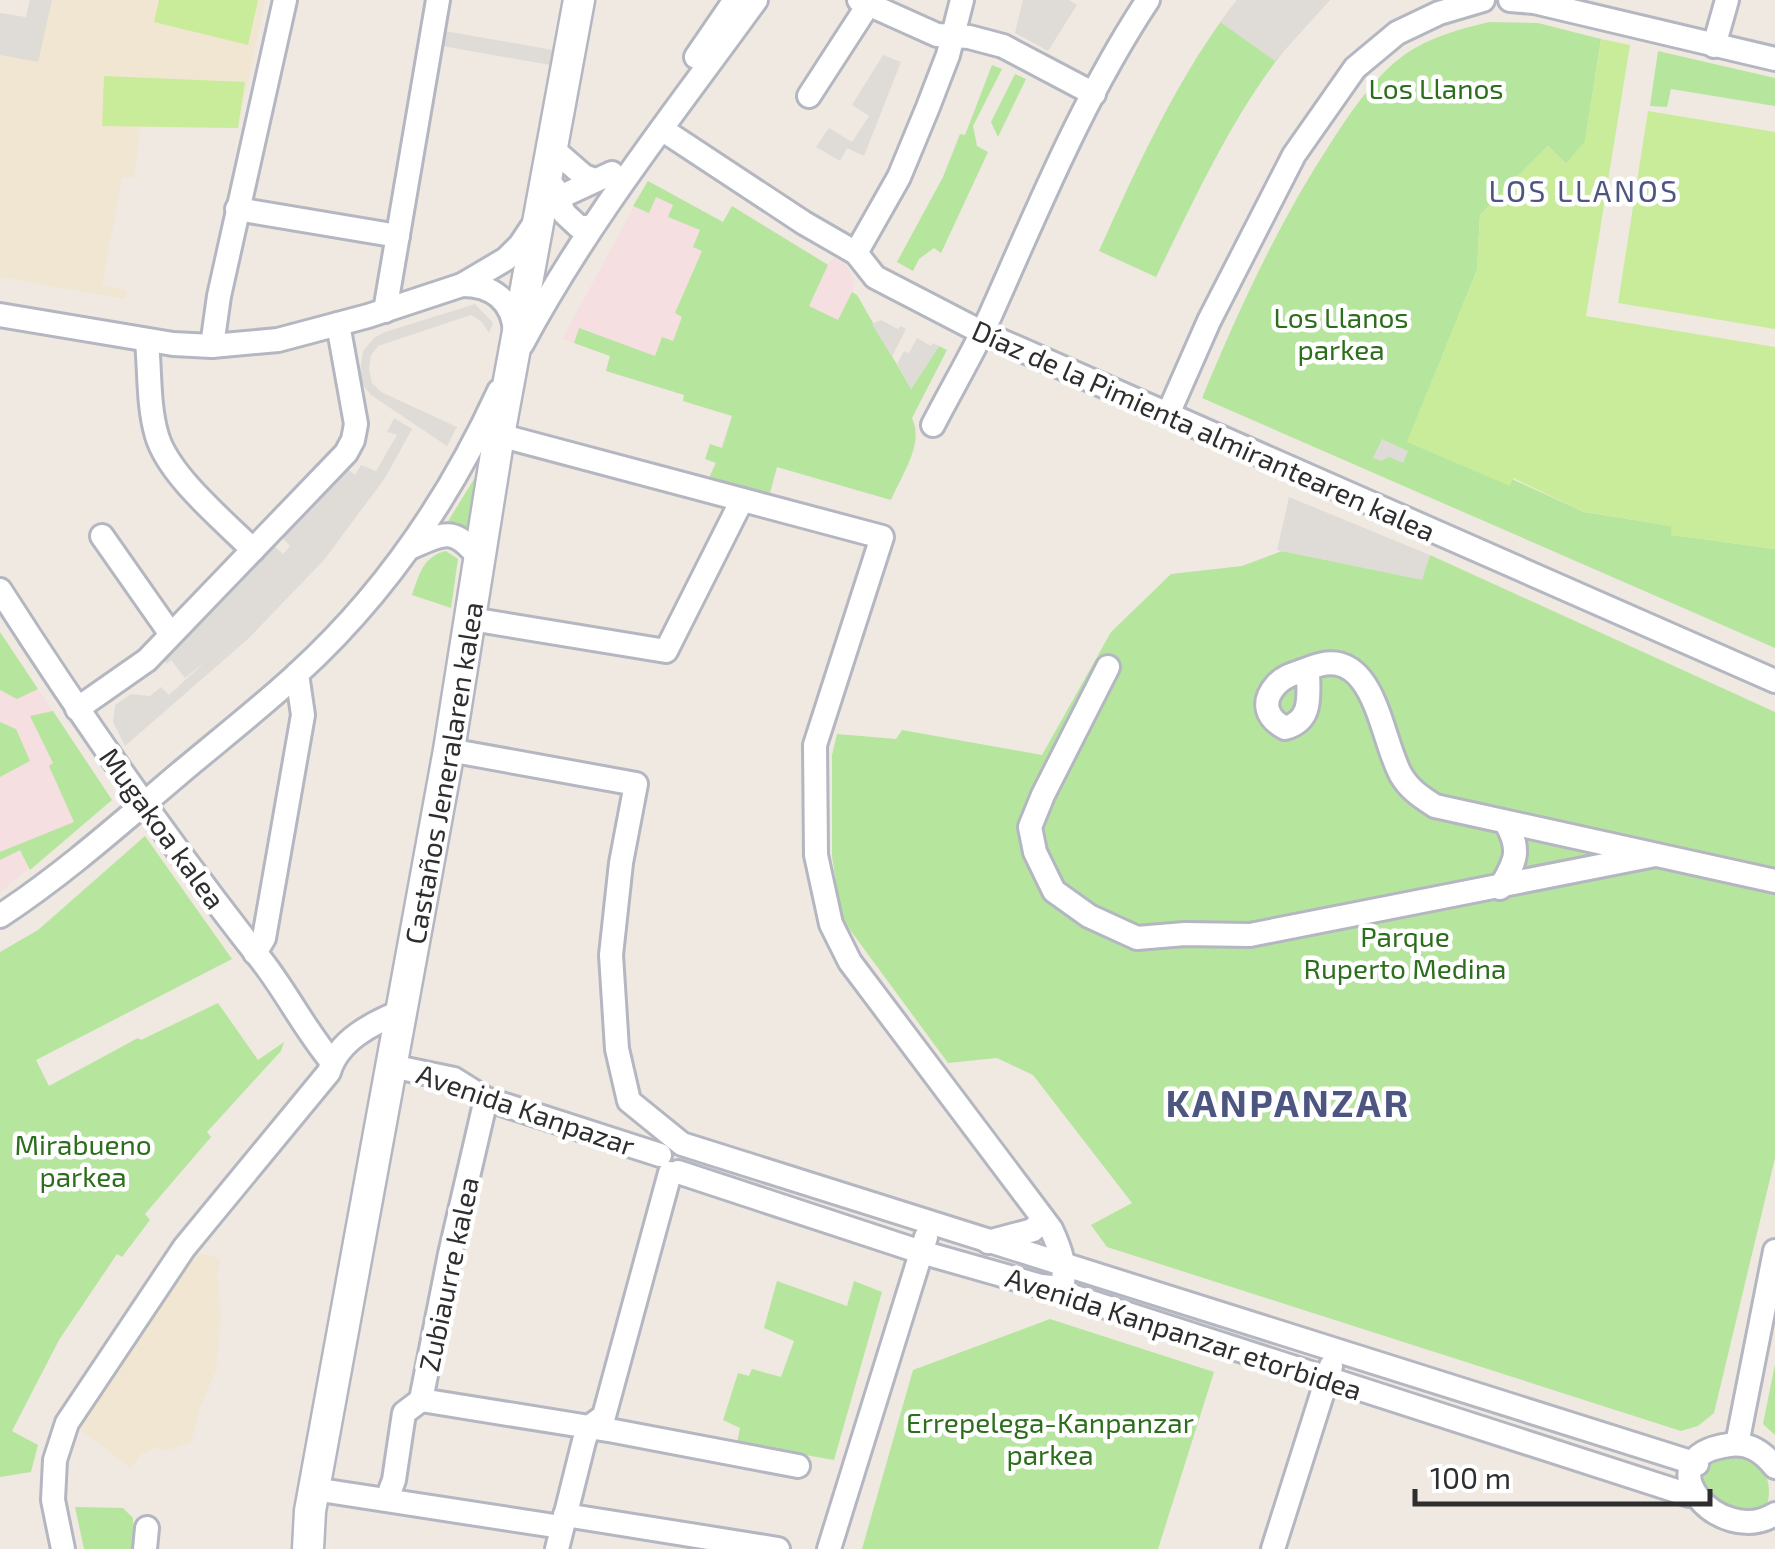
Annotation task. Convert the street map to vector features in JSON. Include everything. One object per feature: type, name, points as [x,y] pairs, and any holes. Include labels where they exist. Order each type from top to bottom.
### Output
[{"type":"street","points":[[212,346],[285,0]]},
{"type":"street","points":[[385,311],[438,0]]},
{"type":"street","name":"Castaños Jeneralaren kalea","points":[[308,1549],[314,1489],[449,750],[499,435],[550,182],[579,0]]},
{"type":"street","points":[[550,182],[604,177],[735,0]]},
{"type":"street","points":[[526,301],[663,130],[756,0]]},
{"type":"street","points":[[856,253],[899,177],[928,106],[962,0]]},
{"type":"street","points":[[934,425],[1094,94],[1148,0]]},
{"type":"street","points":[[1168,414],[1217,304],[1276,188],[1294,155],[1355,68],[1397,33],[1439,13],[1483,0]]},
{"type":"street","points":[[1510,0],[1534,2],[1775,59]]},
{"type":"street","points":[[1714,46],[1727,0]]},
{"type":"street","points":[[809,96],[864,2],[938,36],[1003,46],[1094,94]]},
{"type":"street","name":"Díaz de la Pimienta almirantearen kalea","points":[[663,130],[856,253],[875,276],[981,332],[1775,680]]},
{"type":"street","points":[[550,182],[604,177]]},
{"type":"street","points":[[0,916],[42,888],[144,804],[297,674],[349,622],[439,506],[608,187],[604,177]]},
{"type":"street","points":[[550,182],[564,213],[586,227]]},
{"type":"street","points":[[0,315],[148,342],[212,346],[278,340],[462,285],[520,245],[550,182]]},
{"type":"street","points":[[238,209],[398,236]]},
{"type":"street","points":[[462,285],[489,288],[512,308],[516,356]]},
{"type":"street","points":[[77,709],[146,660],[316,487],[354,440],[352,390],[338,324]]},
{"type":"street","points":[[148,342],[152,409],[168,460],[253,550]]},
{"type":"street","points":[[499,435],[882,538],[815,745],[816,855],[831,924],[850,962],[1044,1219],[1062,1251],[1062,1288],[1040,1286]]},
{"type":"street","points":[[471,619],[666,650],[742,500]]},
{"type":"street","points":[[409,548],[447,533],[457,536],[481,560]]},
{"type":"street","points":[[102,536],[170,633]]},
{"type":"street","name":"Mugakoa kalea","points":[[0,590],[77,709],[255,952],[308,1034],[332,1062]]},
{"type":"street","points":[[1308,669],[1326,664],[1348,668],[1362,678],[1372,693],[1404,780],[1417,795],[1435,806],[1775,881]]},
{"type":"street","points":[[1108,667],[1030,827],[1034,852],[1054,891],[1089,916],[1137,938],[1250,935],[1655,854]]},
{"type":"street","points":[[255,952],[264,938],[303,716],[297,674]]},
{"type":"street","points":[[449,750],[636,784],[621,863],[611,955],[617,1049],[629,1100],[674,1157],[604,1416],[587,1434],[561,1530]]},
{"type":"street","points":[[1500,888],[1516,860],[1514,838],[1506,823]]},
{"type":"street","points":[[63,1549],[52,1500],[55,1460],[67,1422],[184,1248],[329,1072],[332,1062],[352,1038],[402,1011]]},
{"type":"street","name":"Avenida Kanpazar","points":[[392,1066],[454,1078],[486,1099],[674,1157]]},
{"type":"street","name":"Zubiaurre kalea","points":[[387,1499],[394,1480],[404,1413],[420,1400],[486,1099]]},
{"type":"street","points":[[610,1137],[620,1110],[629,1100]]},
{"type":"street","name":"Avenida Kanpanzar etorbidea","points":[[674,1157],[709,1154],[1697,1464]]},
{"type":"street","name":"Avenida Kanpanzar etorbidea","points":[[674,1157],[922,1252],[1040,1286],[1689,1496]]},
{"type":"street","points":[[978,1239],[1033,1230],[1044,1219]]},
{"type":"street","points":[[829,1549],[929,1224]]},
{"type":"street","points":[[1737,1444],[1775,1250]]},
{"type":"street","points":[[1273,1549],[1331,1366],[1342,1360],[1358,1359]]},
{"type":"street","points":[[420,1400],[587,1434],[798,1466]]},
{"type":"street","points":[[1775,1467],[1764,1454],[1737,1444],[1722,1446],[1697,1464],[1689,1484],[1689,1496],[1701,1522],[1741,1543],[1775,1514]]},
{"type":"street","points":[[314,1489],[561,1530],[778,1549]]},
{"type":"shaded area","points":[[30,0],[52,0],[38,62],[0,55],[0,13],[26,17]]},
{"type":"shaded area","points":[[51,0],[265,0],[238,128],[140,127],[134,178],[122,177],[102,285],[126,290],[125,299],[0,277],[0,55]]},
{"type":"shaded area","points":[[1023,0],[1069,0],[1077,5],[1048,51],[1015,33]]},
{"type":"shaded area","points":[[1237,0],[1330,0],[1275,61],[1220,22]]},
{"type":"shaded area","points":[[445,31],[553,50],[550,65],[442,46]]},
{"type":"shaded area","points":[[883,55],[901,62],[864,156],[847,148],[840,161],[816,147],[829,128],[852,142],[869,116],[852,105]]},
{"type":"shaded area","points":[[648,181],[723,222],[732,206],[828,264],[836,256],[845,262],[855,281],[852,292],[857,295],[917,429],[916,444],[891,500],[777,467],[770,493],[709,478],[732,416],[683,401],[684,395],[606,371],[610,356],[562,339]]},
{"type":"shaded area","points":[[475,304],[493,323],[489,333],[471,315],[378,346],[371,355],[372,383],[381,392],[457,427],[447,446],[371,395],[360,372],[363,351],[385,332]]},
{"type":"shaded area","points":[[881,320],[906,329],[892,357],[872,324]]},
{"type":"shaded area","points":[[917,338],[939,346],[911,389],[897,364]]},
{"type":"shaded area","points":[[394,418],[412,429],[385,478],[324,560],[248,639],[125,746],[113,722],[115,705],[131,694],[150,696],[161,687],[169,695],[206,661],[185,678],[171,660],[167,664],[162,658],[272,544],[283,554],[290,546],[281,536],[349,470],[355,475],[361,465],[376,471],[397,435],[387,432]]},
{"type":"shaded area","points":[[1382,439],[1408,451],[1403,463],[1389,457],[1381,461],[1373,458]]},
{"type":"shaded area","points":[[1289,497],[1430,555],[1422,580],[1277,550]]},
{"type":"shaded area","points":[[0,632],[112,800],[0,892]]},
{"type":"shaded area","points":[[201,1253],[220,1259],[217,1272],[221,1315],[216,1370],[191,1442],[166,1451],[156,1447],[139,1456],[131,1468],[80,1429],[181,1273]]},
{"type":"green space","points":[[159,0],[258,0],[248,45],[154,22]]},
{"type":"green space","points":[[1237,0],[1330,0],[1302,29],[1252,95],[1156,277],[1099,251],[1178,90]]},
{"type":"green space","name":"Los Llanos parkea","points":[[1489,22],[1538,23],[1601,39],[1585,142],[1566,164],[1548,146],[1480,215],[1477,270],[1411,433],[1584,512],[1672,526],[1672,535],[1775,549],[1775,648],[1202,398],[1276,236],[1363,96],[1393,64],[1424,43]]},
{"type":"green space","points":[[1601,39],[1630,45],[1586,316],[1775,347],[1775,549],[1671,535],[1671,526],[1584,512],[1513,478],[1510,486],[1407,442],[1477,270],[1480,215],[1548,146],[1566,164],[1585,141]]},
{"type":"green space","points":[[1658,51],[1775,78],[1775,106],[1671,89],[1667,107],[1650,106]]},
{"type":"green space","points":[[992,65],[1002,69],[973,126],[977,146],[988,152],[941,253],[934,248],[919,259],[913,271],[897,262],[943,177],[960,134],[965,135]]},
{"type":"green space","points":[[1015,74],[1026,79],[998,137],[991,122]]},
{"type":"green space","points":[[104,76],[245,82],[238,128],[102,126]]},
{"type":"green space","points":[[1648,111],[1775,132],[1775,329],[1618,303]]},
{"type":"green space","points":[[648,181],[723,222],[732,206],[828,265],[809,306],[838,320],[852,292],[857,295],[911,389],[939,346],[947,350],[912,418],[914,449],[891,500],[777,467],[770,493],[709,478],[716,463],[705,459],[710,444],[722,448],[732,416],[683,401],[684,395],[606,371],[610,356],[574,343],[579,328],[655,356],[662,337],[673,341],[682,317],[675,313],[702,251],[693,247],[700,230],[668,217],[673,205],[656,197],[649,213],[633,206]]},
{"type":"green space","points":[[487,458],[475,535],[464,527],[447,523]]},
{"type":"green space","points":[[446,551],[458,559],[451,608],[412,595],[427,562]]},
{"type":"green space","name":"Parque Ruperto Medina","points":[[1282,551],[1421,579],[1430,555],[1775,712],[1775,1158],[1714,1413],[1698,1426],[1681,1431],[1107,1247],[1091,1225],[1132,1203],[1033,1075],[997,1058],[948,1063],[842,919],[832,856],[832,755],[837,734],[896,739],[902,730],[1042,755],[1111,632],[1171,574],[1242,566]]},
{"type":"green space","points":[[0,632],[38,689],[17,699],[0,690]]},
{"type":"green space","points":[[53,711],[112,800],[30,870],[20,850],[0,860],[0,852],[74,822],[49,766],[53,763],[30,716]]},
{"type":"green space","points":[[0,722],[16,729],[30,761],[0,777]]},
{"type":"green space","name":"Mirabueno parkea","points":[[145,836],[232,959],[36,1060],[49,1086],[138,1038],[141,1040],[218,1003],[258,1060],[284,1042],[281,1051],[207,1132],[211,1137],[145,1214],[150,1220],[122,1257],[117,1254],[59,1340],[12,1431],[38,1445],[31,1472],[0,1477],[0,952],[38,930]]},
{"type":"green space","points":[[777,1281],[847,1306],[854,1281],[882,1292],[834,1460],[737,1443],[740,1428],[723,1420],[738,1373],[749,1376],[752,1369],[781,1377],[794,1341],[764,1328]]},
{"type":"green space","name":"Errepelega-Kanpanzar parkea","points":[[1050,1319],[1214,1372],[1158,1549],[862,1549],[913,1370]]},
{"type":"green space","points":[[1775,1364],[1775,1435],[1763,1424]]},
{"type":"green space","points":[[1728,1454],[1756,1464],[1768,1485],[1767,1506],[1739,1525],[1700,1489],[1708,1466]]},
{"type":"green space","points":[[75,1507],[123,1508],[133,1518],[133,1549],[84,1549]]},
{"type":"district","name":"LOS LLANOS","points":[[1584,190]]},
{"type":"district","name":"KANPANZAR","points":[[1288,1102]]},
{"type":"park label","name":"Los Llanos","points":[[1436,88]]}]
